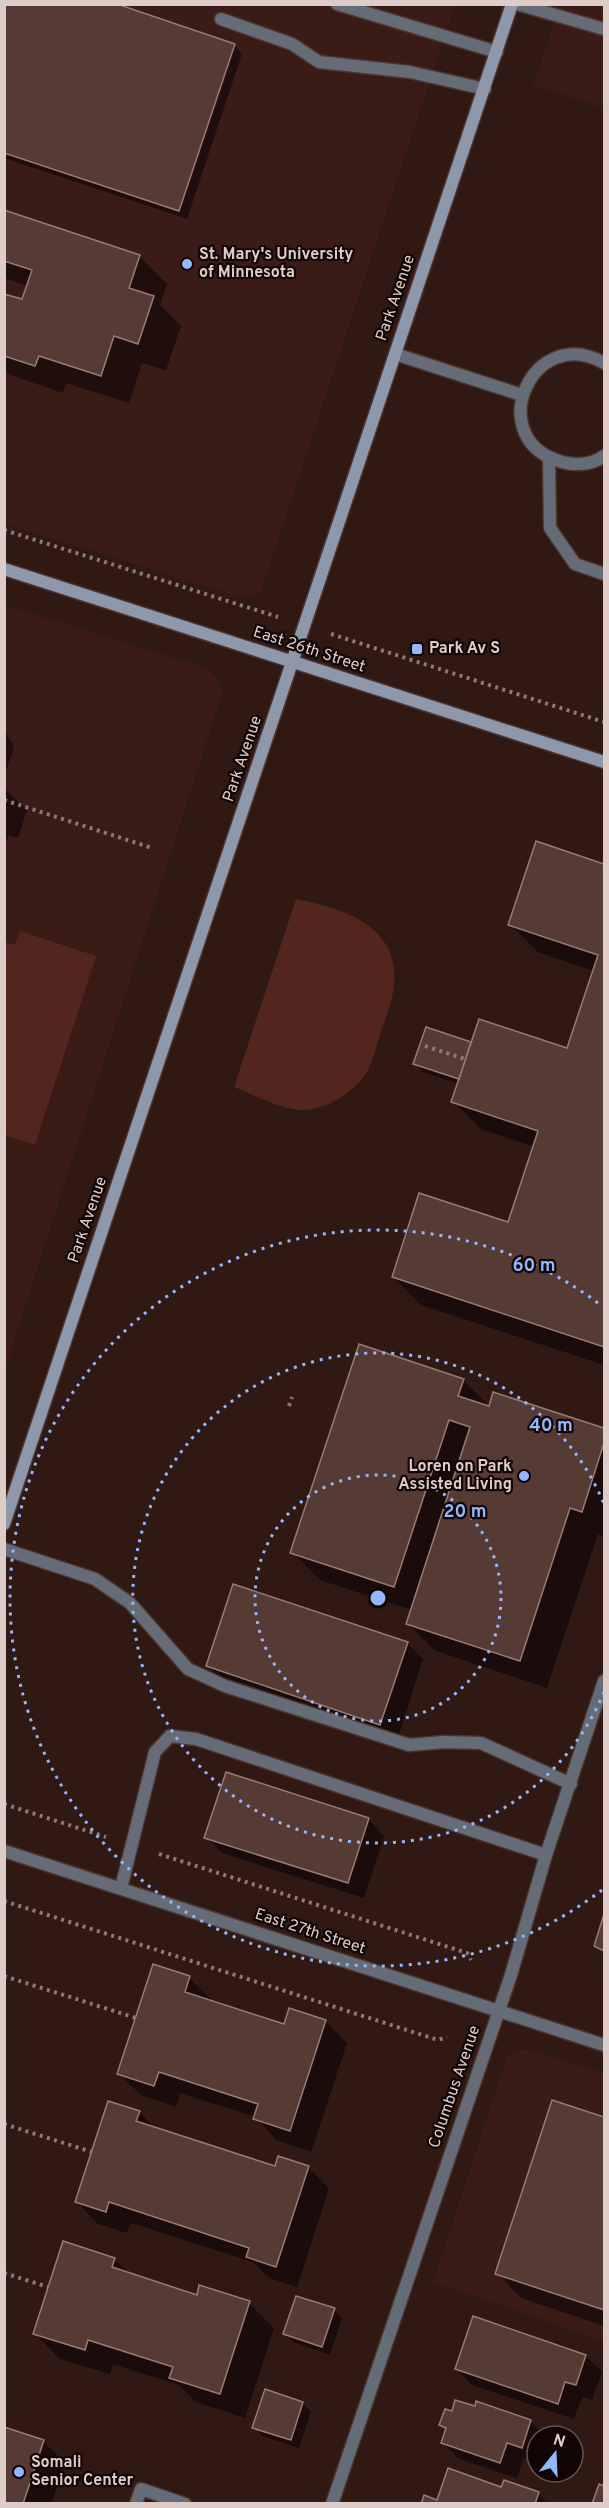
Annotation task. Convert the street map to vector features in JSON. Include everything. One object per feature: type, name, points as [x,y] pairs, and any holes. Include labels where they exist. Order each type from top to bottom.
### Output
[{"type":"street","points":[[337,4],[497,52]]},
{"type":"street","name":"Park Avenue","points":[[4,1524],[512,4]]},
{"type":"street","points":[[517,4],[604,29]]},
{"type":"street","points":[[221,19],[292,44],[319,62],[410,72],[485,89]]},
{"type":"street","points":[[395,354],[522,395]]},
{"type":"street","points":[[604,363],[594,357],[576,354],[558,357],[542,365],[530,378],[522,395],[520,413],[525,431],[534,446],[549,458],[566,464],[585,464],[604,456]]},
{"type":"street","points":[[549,458],[550,528],[574,564],[604,574]]},
{"type":"street","name":"East 26th Street","points":[[4,568],[604,762]]},
{"type":"street","points":[[4,1549],[95,1579],[130,1603],[188,1669],[225,1686],[409,1745],[444,1742],[481,1743],[571,1784]]},
{"type":"street","name":"Columbus Avenue","points":[[332,2504],[498,2011],[546,1855],[604,1681]]},
{"type":"street","points":[[121,1888],[155,1752],[170,1736],[196,1739],[546,1855]]},
{"type":"street","name":"East 27th Street","points":[[4,1851],[604,2045]]},
{"type":"street","points":[[136,2504],[141,2490],[185,2504]]},
{"type":"path","points":[[4,801],[152,849]]},
{"type":"path","points":[[425,1046],[465,1059]]},
{"type":"path","points":[[289,1406],[292,1397]]},
{"type":"path","points":[[4,1804],[467,1953],[471,1960]]},
{"type":"path","points":[[4,1901],[438,2040],[447,2037]]},
{"type":"path","points":[[4,1976],[136,2018]]},
{"type":"path","points":[[4,2124],[92,2152]]},
{"type":"path","points":[[4,2273],[48,2288]]},
{"type":"shaded area","name":"St. Mary's University of Minnesota","points":[[5,5],[455,5],[261,592],[249,597],[236,596],[5,524]]},
{"type":"shaded area","points":[[560,5],[604,5],[604,108],[533,85]]},
{"type":"shaded area","points":[[5,605],[208,668],[220,681],[222,694],[5,1369]]},
{"type":"shaded area","points":[[296,899],[333,908],[368,925],[385,943],[394,965],[395,976],[389,1009],[372,1061],[363,1078],[341,1098],[323,1106],[304,1110],[277,1105],[234,1087]]},
{"type":"shaded area","points":[[20,931],[96,956],[35,1145],[5,1135],[5,942],[15,945]]},
{"type":"shaded area","points":[[518,2050],[530,2050],[604,2073],[604,2341],[433,2282],[507,2056]]},
{"type":"building","points":[[4,4],[117,4],[235,44],[179,211],[4,153]]},
{"type":"building","points":[[4,210],[140,255],[129,288],[154,296],[138,344],[114,336],[101,376],[39,356],[35,366],[4,356],[4,294],[22,299],[32,270],[4,261]]},
{"type":"building","points":[[536,841],[604,864],[604,1347],[392,1277],[419,1193],[508,1222],[538,1131],[451,1102],[479,1019],[567,1048],[598,955],[508,925]]},
{"type":"building","points":[[426,1027],[471,1042],[459,1079],[413,1064]]},
{"type":"building","name":"Loren on Park Assisted Living","points":[[359,1344],[464,1379],[458,1396],[489,1406],[493,1392],[604,1428],[604,1443],[582,1512],[570,1508],[520,1661],[406,1624],[470,1427],[449,1420],[394,1587],[290,1553]]},
{"type":"building","points":[[233,1584],[408,1642],[380,1725],[206,1666]]},
{"type":"building","points":[[226,1772],[369,1818],[348,1883],[204,1838]]},
{"type":"building","points":[[604,1914],[604,1951],[594,1946]]},
{"type":"building","points":[[153,1964],[190,1976],[185,1992],[284,2024],[289,2008],[326,2020],[290,2131],[253,2119],[258,2104],[159,2072],[154,2086],[117,2074]]},
{"type":"building","points":[[552,2100],[604,2117],[604,2310],[495,2274]]},
{"type":"building","points":[[108,2101],[140,2111],[136,2121],[275,2166],[278,2156],[309,2166],[276,2267],[246,2257],[249,2248],[109,2202],[106,2212],[75,2202]]},
{"type":"building","points":[[63,2241],[115,2258],[112,2267],[197,2295],[199,2285],[250,2301],[220,2394],[169,2378],[173,2367],[88,2340],[85,2350],[33,2334]]},
{"type":"building","points":[[296,2296],[335,2308],[322,2347],[283,2334]]},
{"type":"building","points":[[473,2316],[586,2355],[576,2385],[565,2382],[558,2404],[455,2369]]},
{"type":"building","points":[[265,2389],[303,2402],[291,2440],[252,2428]]},
{"type":"building","points":[[455,2400],[475,2406],[476,2401],[531,2420],[530,2424],[525,2424],[525,2439],[522,2448],[507,2443],[500,2463],[441,2443],[446,2428],[439,2425],[445,2409],[452,2411]]},
{"type":"building","name":"Somali Senior Center","points":[[4,2427],[44,2440],[23,2504],[4,2504]]},
{"type":"building","points":[[448,2468],[501,2487],[504,2480],[539,2492],[535,2504],[421,2504],[424,2495],[437,2500]]},
{"type":"building","points":[[599,2484],[604,2486],[604,2504],[592,2504]]},
{"type":"place","name":"St. Mary's University of Minnesota","points":[[187,264]]},
{"type":"place","name":"Park Av S","points":[[417,649]]},
{"type":"place","name":"Loren on Park Assisted Living","points":[[524,1476]]},
{"type":"place","name":"Somali Senior Center","points":[[19,2472]]}]
